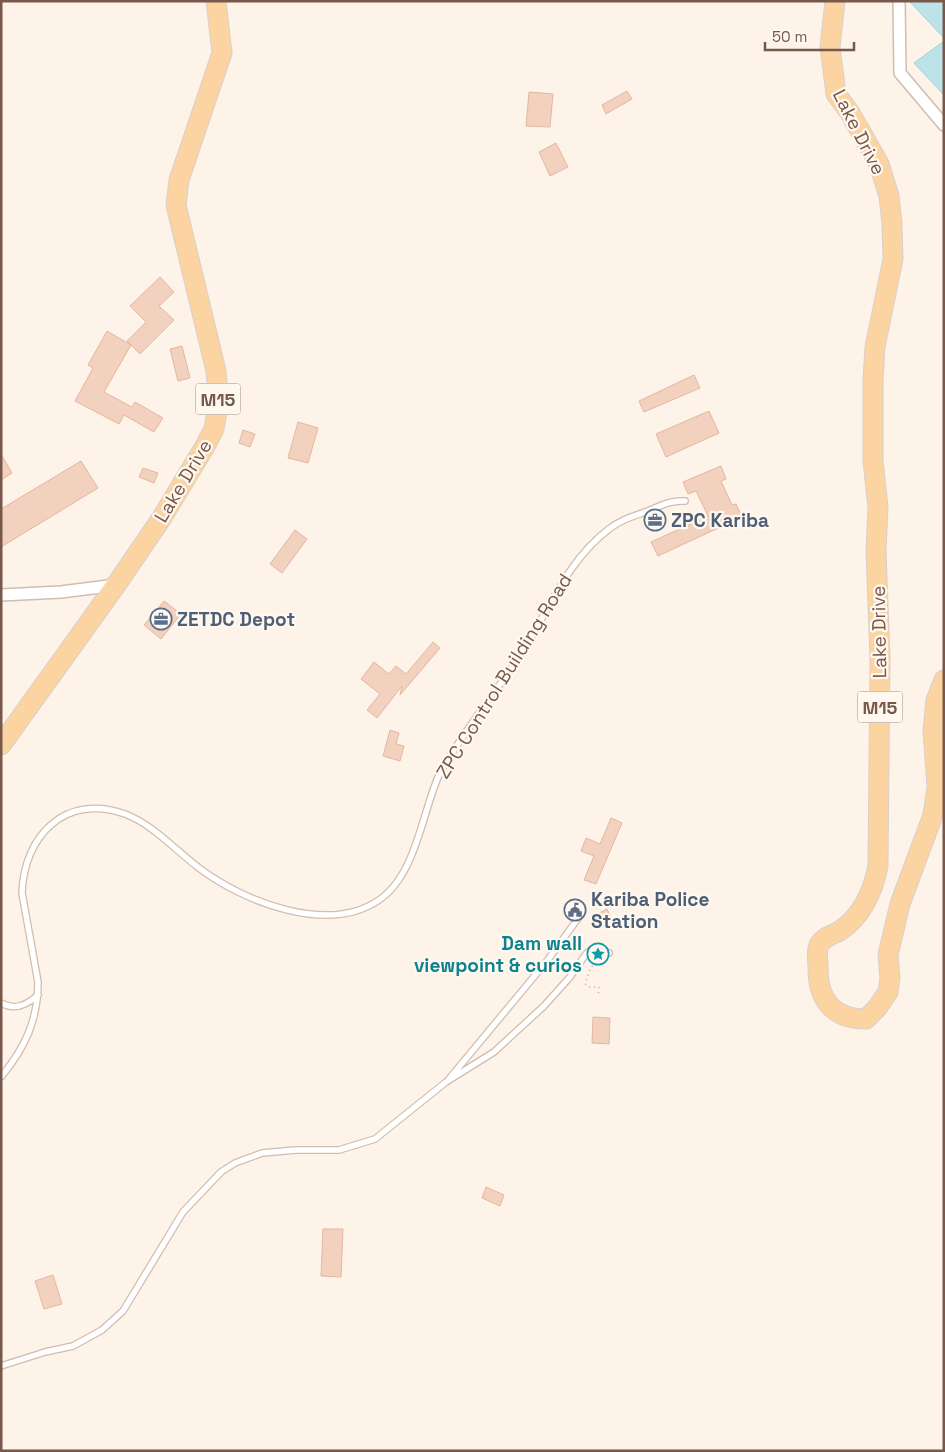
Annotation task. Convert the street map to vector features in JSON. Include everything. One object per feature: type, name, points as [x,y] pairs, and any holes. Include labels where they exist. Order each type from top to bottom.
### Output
[{"type":"main road","name":"Lake Drive","points":[[1,745],[116,586],[161,519],[214,429],[218,395],[216,370],[176,205],[178,180],[222,53],[216,1]]},
{"type":"main road","name":"Lake Drive","points":[[835,1],[830,47],[836,94],[850,113],[879,164],[888,196],[892,224],[893,259],[875,347],[873,380],[874,461],[878,507],[876,551],[880,658],[878,866],[870,896],[858,915],[840,931],[826,936],[819,946],[818,956],[818,978],[827,1002],[837,1013],[849,1019],[866,1019],[877,1008],[888,992],[890,978],[888,955],[900,904],[933,815],[937,787],[936,700],[944,680]]},
{"type":"street","points":[[899,1],[900,73],[944,125]]},
{"type":"street","points":[[1,595],[60,592],[116,586]]},
{"type":"lane","name":"ZPC Control Building Road","points":[[1,1077],[19,1055],[32,1026],[38,995],[38,982],[22,893],[23,879],[30,856],[47,828],[58,817],[74,810],[98,809],[125,814],[154,830],[198,868],[221,883],[278,907],[306,914],[342,914],[362,909],[379,900],[404,870],[419,838],[439,774],[464,734],[517,659],[578,558],[610,528],[626,519],[674,501],[685,501]]},
{"type":"lane","points":[[446,1082],[547,961],[582,913]]},
{"type":"lane","points":[[1,1366],[45,1352],[73,1346],[102,1330],[123,1311],[183,1212],[221,1172],[235,1163],[262,1153],[296,1150],[339,1150],[374,1140],[446,1082],[479,1063],[508,1039],[544,1006],[592,949],[609,953]]},
{"type":"lane","points":[[1,1003],[18,1007],[29,1003],[38,995]]},
{"type":"path","points":[[592,949],[590,958],[594,965],[588,972],[585,984],[589,987],[598,987],[598,997]]},
{"type":"water","points":[[909,1],[944,1],[944,38]]},
{"type":"water","points":[[944,41],[944,95],[914,63]]},
{"type":"building","points":[[627,91],[632,99],[606,114],[602,105]]},
{"type":"building","points":[[529,92],[553,94],[550,127],[526,126]]},
{"type":"building","points":[[556,143],[568,167],[550,176],[539,152]]},
{"type":"building","points":[[160,277],[174,292],[159,306],[174,320],[140,354],[127,341],[146,322],[130,306]]},
{"type":"building","points":[[107,331],[131,345],[104,392],[132,407],[135,402],[163,418],[154,432],[124,415],[119,424],[75,401],[93,368],[88,365]]},
{"type":"building","points":[[182,346],[190,378],[178,381],[170,349]]},
{"type":"building","points":[[694,375],[700,388],[644,412],[639,401]]},
{"type":"building","points":[[709,411],[719,433],[666,457],[656,434]]},
{"type":"building","points":[[298,422],[318,428],[308,463],[288,458]]},
{"type":"building","points":[[243,430],[255,434],[250,447],[239,443]]},
{"type":"building","points":[[1,454],[12,473],[1,480]]},
{"type":"building","points":[[81,461],[98,488],[1,547],[1,509]]},
{"type":"building","points":[[721,466],[726,479],[721,481],[732,505],[736,504],[742,517],[658,556],[651,542],[708,516],[696,491],[688,494],[683,482]]},
{"type":"building","points":[[143,468],[158,473],[154,483],[139,477]]},
{"type":"building","points":[[295,530],[307,539],[282,573],[270,564]]},
{"type":"building","points":[[164,601],[181,614],[161,639],[144,625]]},
{"type":"building","points":[[433,642],[440,648],[400,695],[402,686],[377,718],[367,710],[380,694],[361,679],[374,662],[389,674],[396,666],[406,674]]},
{"type":"building","points":[[390,730],[399,733],[396,744],[404,746],[400,761],[383,756]]},
{"type":"building","points":[[611,818],[622,823],[596,884],[584,880],[594,856],[581,851],[586,838],[600,844]]},
{"type":"building","points":[[607,909],[615,926],[607,930],[599,913]]},
{"type":"building","points":[[593,1017],[610,1018],[609,1044],[592,1043]]},
{"type":"building","points":[[486,1187],[504,1195],[500,1206],[482,1198]]},
{"type":"building","points":[[323,1229],[343,1229],[341,1277],[321,1276]]},
{"type":"building","points":[[53,1275],[62,1304],[44,1309],[35,1281]]},
{"type":"place","name":"ZPC Kariba","points":[[655,520]]},
{"type":"place","name":"ZETDC Depot","points":[[161,619]]},
{"type":"place","name":"Kariba Police Station","points":[[575,910]]},
{"type":"place","name":"Dam wall viewpoint & curios","points":[[598,954]]}]
